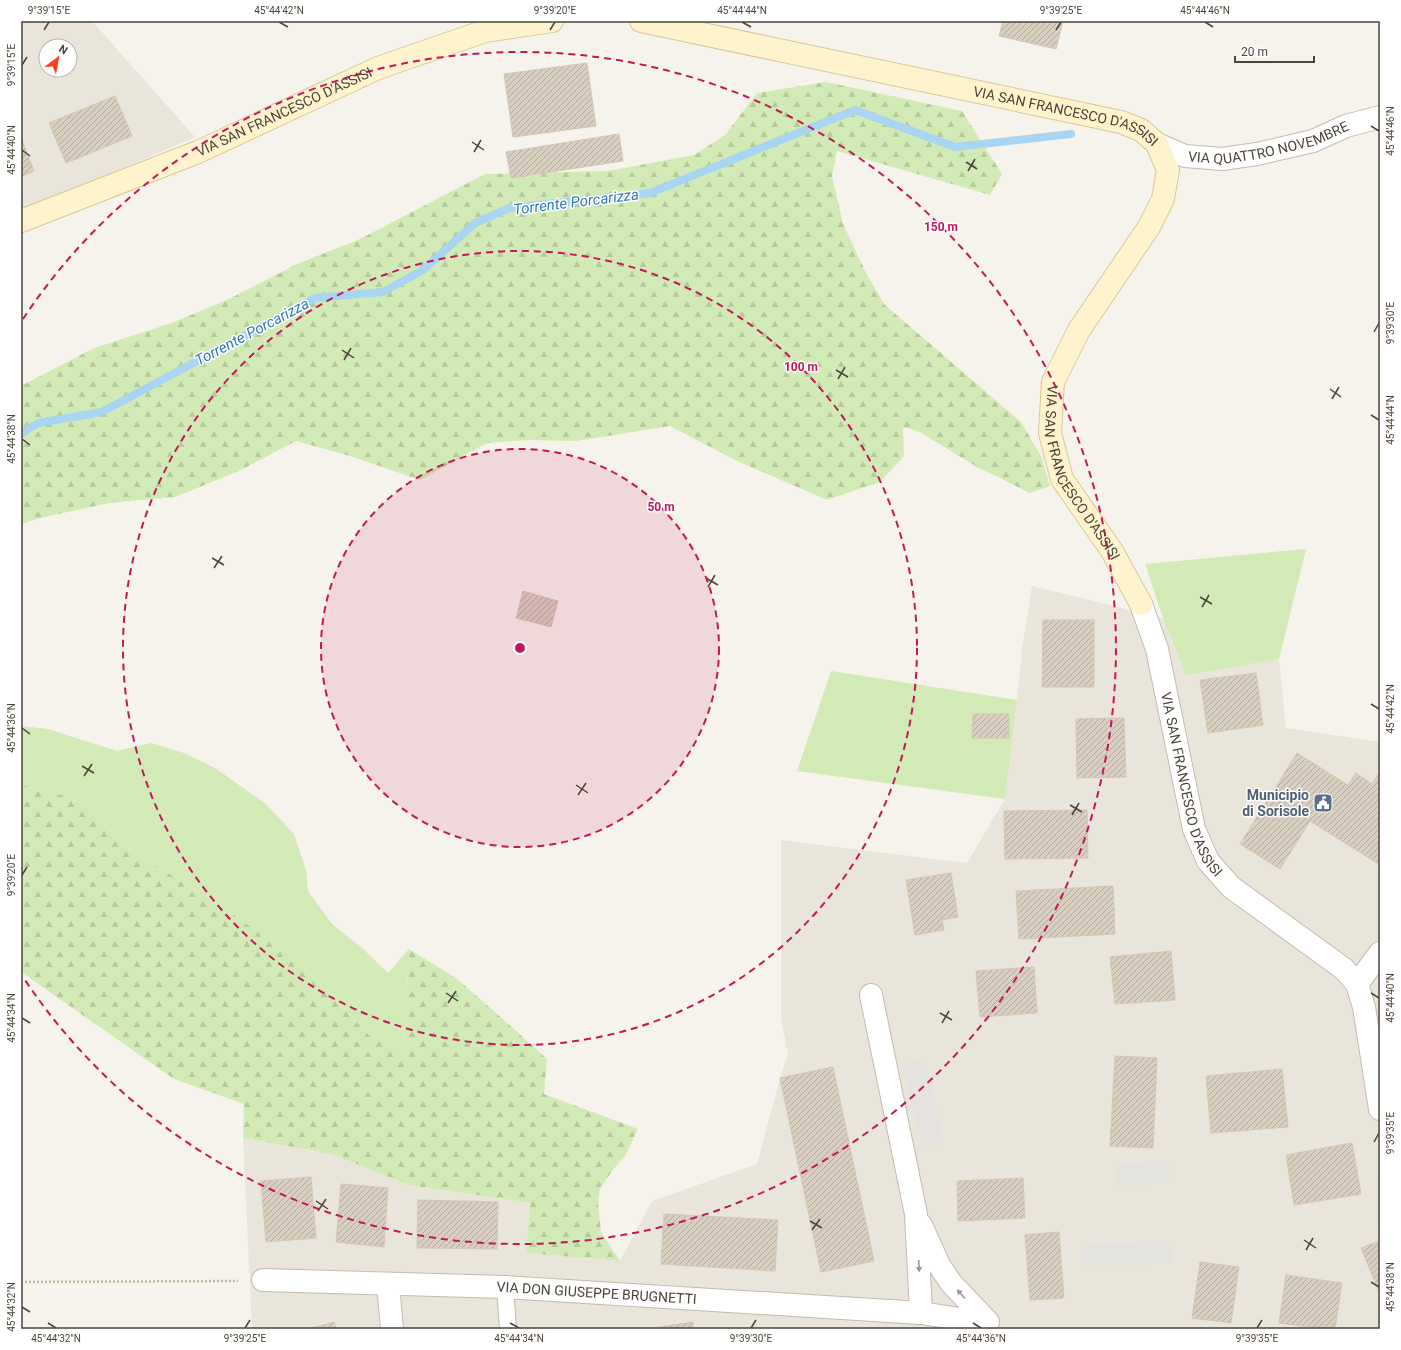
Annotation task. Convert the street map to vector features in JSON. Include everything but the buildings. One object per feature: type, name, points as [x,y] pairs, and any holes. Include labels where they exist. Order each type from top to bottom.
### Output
[{"type":"street","name":"VIA SAN FRANCESCO D'ASSISI","points":[[21,221],[198,152],[378,68],[485,32],[552,21]]},
{"type":"street","name":"VIA SAN FRANCESCO D'ASSISI","points":[[641,21],[1121,122],[1141,130],[1157,144],[1168,170],[1163,199],[1149,226],[1078,330],[1053,382],[1050,433],[1062,479],[1112,551],[1141,604],[1157,649],[1194,829],[1208,861],[1231,887],[1344,969],[1357,984],[1364,1007],[1380,1109]]},
{"type":"street","name":"VIA QUATTRO NOVEMBRE","points":[[1157,144],[1185,156],[1222,159],[1257,154],[1313,141],[1346,126],[1380,117]]},
{"type":"street","points":[[1357,984],[1380,953]]},
{"type":"street","points":[[871,995],[916,1214],[923,1321]]},
{"type":"street","points":[[916,1214],[939,1265],[979,1325]]},
{"type":"street","name":"VIA DON GIUSEPPE BRUGNETTI","points":[[263,1280],[505,1287],[894,1311],[923,1321],[979,1325]]},
{"type":"street","points":[[388,1284],[392,1329]]},
{"type":"lane","points":[[505,1287],[508,1329]]},
{"type":"path","points":[[21,1282],[263,1280]]},
{"type":"shaded area","points":[[21,21],[92,21],[195,137],[21,212]]},
{"type":"shaded area","points":[[1032,586],[1163,618],[1186,675],[1279,659],[1286,728],[1380,742],[1380,1329],[252,1329],[243,1138],[332,1154],[408,1185],[530,1203],[526,1253],[620,1261],[652,1201],[757,1164],[788,1054],[781,1018],[781,840],[967,863],[1005,799],[1022,649]]},
{"type":"shaded area","points":[[925,1060],[944,1143],[922,1147],[902,1062]]},
{"type":"shaded area","points":[[1168,1160],[1170,1182],[1118,1187],[1116,1165]]},
{"type":"shaded area","points":[[1170,1241],[1171,1263],[1082,1267],[1081,1245]]},
{"type":"green space","points":[[826,82],[962,111],[1002,174],[990,195],[837,151],[832,176],[843,224],[867,275],[885,305],[1021,422],[1041,456],[1050,486],[1030,493],[977,467],[918,431],[903,427],[904,456],[880,482],[827,500],[737,461],[670,426],[576,441],[528,440],[487,443],[420,480],[350,456],[296,441],[239,471],[175,497],[109,503],[40,518],[21,524],[21,386],[94,348],[172,323],[231,298],[297,264],[360,239],[485,174],[608,171],[694,155],[725,135],[757,93]]},
{"type":"green space","points":[[1306,549],[1279,659],[1186,675],[1163,618],[1145,564]]},
{"type":"green space","points":[[831,671],[1017,700],[1005,799],[797,771]]},
{"type":"green space","points":[[21,726],[48,729],[117,751],[151,743],[184,753],[215,768],[266,804],[294,834],[306,870],[308,891],[332,924],[362,948],[388,973],[409,949],[404,1049],[370,1036],[295,958],[221,906],[126,847],[86,805],[64,796],[21,785]]},
{"type":"green space","points":[[21,785],[64,796],[86,805],[126,847],[221,906],[295,958],[370,1036],[404,1049],[409,949],[456,978],[547,1059],[544,1094],[638,1129],[625,1156],[611,1172],[600,1189],[598,1204],[601,1232],[620,1261],[526,1253],[530,1203],[408,1185],[332,1154],[243,1138],[244,1104],[174,1079],[21,972]]},
{"type":"waterway","name":"Torrente Porcarizza","points":[[21,434],[38,423],[102,412],[315,298],[383,292],[423,270],[475,223],[510,208],[650,193],[855,110],[955,147],[1071,134]]},
{"type":"place","name":"Municipio di Sorisole","points":[[1323,803]]}]
